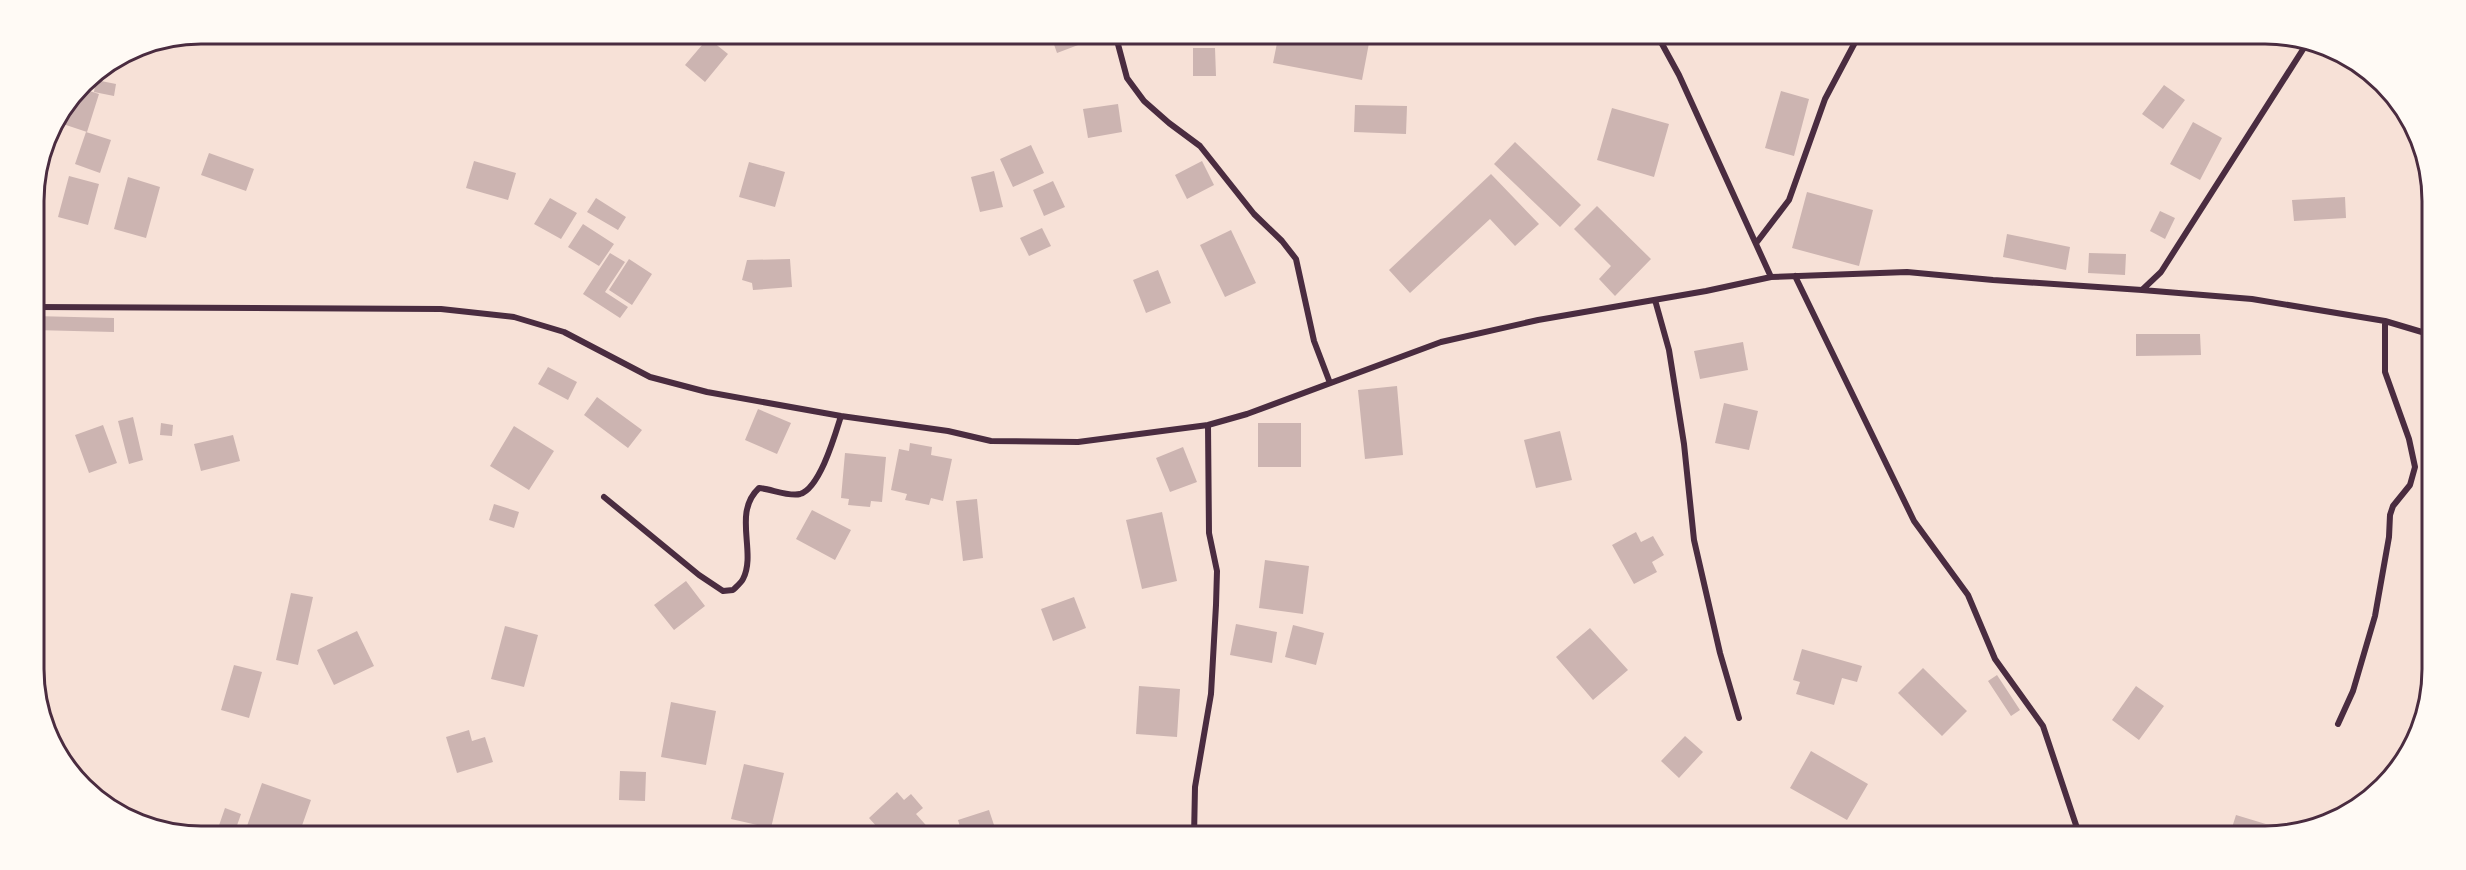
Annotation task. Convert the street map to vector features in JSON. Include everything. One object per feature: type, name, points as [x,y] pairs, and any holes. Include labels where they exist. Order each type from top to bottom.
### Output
[{"type":"street","points":[[1118,44],[1127,78],[1144,101],[1200,146],[1254,214],[1282,241],[1296,259],[1314,340],[1330,383]]},
{"type":"street","points":[[1662,44],[1679,75],[1771,277]]},
{"type":"street","points":[[1757,242],[1789,200],[1825,99],[1854,44]]},
{"type":"street","points":[[2142,290],[2161,272],[2304,49]]},
{"type":"street","points":[[44,307],[430,308],[514,317],[564,333],[650,376],[707,392],[842,416],[948,431],[991,441],[1078,442],[1208,425],[1247,414],[1441,342],[1538,320],[1771,277],[1907,272],[2252,299],[2385,321],[2422,332]]},
{"type":"street","points":[[1795,276],[1914,521],[1968,595],[1995,659],[2043,726],[2076,826]]},
{"type":"street","points":[[1655,300],[1669,350],[1684,444],[1694,540],[1720,653],[1739,718]]},
{"type":"street","points":[[2338,724],[2353,691],[2375,616],[2393,506],[2410,485],[2415,467],[2409,439],[2385,372],[2385,321]]},
{"type":"street","points":[[604,497],[699,575],[723,591],[733,590],[743,579],[746,560],[746,520],[752,495],[759,488],[799,495],[810,489],[824,464],[842,416]]},
{"type":"street","points":[[1194,826],[1195,787],[1211,694],[1216,605],[1216,571],[1209,533],[1208,425]]},
{"type":"building","points":[[703,44],[716,44],[728,54],[705,82],[685,65]]},
{"type":"building","points":[[1054,44],[1081,44],[1057,53]]},
{"type":"building","points":[[1277,44],[1369,44],[1362,80],[1273,63]]},
{"type":"building","points":[[1193,48],[1215,48],[1216,76],[1193,76]]},
{"type":"building","points":[[99,81],[116,84],[114,96],[94,92],[95,84]]},
{"type":"building","points":[[2164,85],[2185,100],[2163,129],[2142,114]]},
{"type":"building","points":[[88,91],[99,94],[87,132],[63,124]]},
{"type":"building","points":[[1781,91],[1809,99],[1794,156],[1765,148]]},
{"type":"building","points":[[1118,104],[1122,132],[1088,138],[1083,109]]},
{"type":"building","points":[[1355,105],[1407,106],[1406,134],[1354,132]]},
{"type":"building","points":[[1612,108],[1669,124],[1654,177],[1597,160]]},
{"type":"building","points":[[2193,122],[2222,138],[2200,180],[2170,164]]},
{"type":"building","points":[[86,132],[111,140],[100,173],[75,164]]},
{"type":"building","points":[[1515,142],[1581,205],[1560,227],[1494,164]]},
{"type":"building","points":[[1031,145],[1044,173],[1013,187],[1000,159]]},
{"type":"building","points":[[209,153],[254,169],[246,191],[201,175]]},
{"type":"building","points":[[474,161],[516,173],[508,200],[466,188]]},
{"type":"building","points":[[1202,161],[1214,185],[1187,199],[1175,175]]},
{"type":"building","points":[[749,162],[785,172],[775,207],[739,197]]},
{"type":"building","points":[[994,171],[1003,207],[980,212],[971,177]]},
{"type":"building","points":[[1491,174],[1539,224],[1515,246],[1490,219],[1410,293],[1389,270]]},
{"type":"building","points":[[69,176],[99,184],[88,225],[58,217]]},
{"type":"building","points":[[128,177],[160,187],[146,238],[114,229]]},
{"type":"building","points":[[1053,181],[1065,207],[1044,216],[1033,190]]},
{"type":"building","points":[[1807,192],[1873,210],[1859,266],[1792,248]]},
{"type":"building","points":[[2345,197],[2346,218],[2294,221],[2292,200]]},
{"type":"building","points":[[550,198],[577,213],[561,239],[534,224]]},
{"type":"building","points":[[596,198],[626,217],[618,230],[587,212]]},
{"type":"building","points":[[1597,206],[1651,259],[1615,296],[1599,279],[1611,266],[1574,229]]},
{"type":"building","points":[[2160,211],[2175,218],[2165,239],[2150,231]]},
{"type":"building","points":[[583,224],[614,244],[599,266],[568,247]]},
{"type":"building","points":[[1042,228],[1051,246],[1029,256],[1020,238]]},
{"type":"building","points":[[1231,230],[1256,283],[1225,297],[1200,245]]},
{"type":"building","points":[[2007,234],[2070,247],[2066,270],[2003,257]]},
{"type":"building","points":[[610,253],[625,262],[605,292],[628,307],[620,318],[583,294]]},
{"type":"building","points":[[2089,253],[2126,254],[2125,275],[2088,273]]},
{"type":"building","points":[[629,259],[652,274],[632,305],[609,290]]},
{"type":"building","points":[[790,259],[792,287],[753,290],[752,283],[742,280],[747,260]]},
{"type":"building","points":[[1158,270],[1171,303],[1146,313],[1133,280]]},
{"type":"building","points":[[44,316],[114,318],[114,332],[44,330]]},
{"type":"building","points":[[2136,334],[2200,334],[2201,355],[2136,356]]},
{"type":"building","points":[[1743,342],[1748,370],[1700,379],[1694,351]]},
{"type":"building","points":[[548,367],[577,382],[568,400],[538,384]]},
{"type":"building","points":[[1397,386],[1403,455],[1365,459],[1358,390]]},
{"type":"building","points":[[597,397],[642,430],[628,448],[584,415]]},
{"type":"building","points":[[1724,403],[1758,411],[1749,450],[1715,443]]},
{"type":"building","points":[[758,409],[791,423],[777,454],[745,440]]},
{"type":"building","points":[[133,417],[143,460],[129,464],[118,421]]},
{"type":"building","points":[[161,423],[173,425],[172,436],[160,435]]},
{"type":"building","points":[[1258,423],[1301,423],[1301,467],[1258,467]]},
{"type":"building","points":[[103,425],[117,463],[89,473],[75,435]]},
{"type":"building","points":[[514,426],[554,451],[529,490],[490,466]]},
{"type":"building","points":[[1560,431],[1572,480],[1536,488],[1524,440]]},
{"type":"building","points":[[233,435],[240,461],[201,471],[194,444]]},
{"type":"building","points":[[910,443],[932,447],[931,455],[952,459],[943,501],[931,498],[929,505],[905,500],[907,494],[891,490],[899,449],[909,451]]},
{"type":"building","points":[[1183,447],[1197,482],[1170,492],[1156,458]]},
{"type":"building","points":[[845,453],[886,457],[882,502],[871,501],[870,507],[848,505],[849,499],[841,498]]},
{"type":"building","points":[[977,499],[983,558],[963,561],[956,501]]},
{"type":"building","points":[[494,504],[519,512],[514,528],[489,520]]},
{"type":"building","points":[[812,510],[851,530],[835,560],[796,539]]},
{"type":"building","points":[[1162,512],[1177,581],[1142,589],[1126,520]]},
{"type":"building","points":[[1636,532],[1641,542],[1653,536],[1664,555],[1652,562],[1657,572],[1634,584],[1612,545]]},
{"type":"building","points":[[1265,560],[1309,566],[1303,614],[1259,608]]},
{"type":"building","points":[[686,581],[705,606],[674,630],[654,605]]},
{"type":"building","points":[[291,593],[313,597],[298,665],[276,660]]},
{"type":"building","points":[[1074,597],[1086,628],[1053,641],[1041,609]]},
{"type":"building","points":[[1236,624],[1277,632],[1272,663],[1230,655]]},
{"type":"building","points":[[1293,625],[1324,633],[1316,665],[1285,657]]},
{"type":"building","points":[[505,626],[538,635],[524,687],[491,679]]},
{"type":"building","points":[[1590,628],[1628,670],[1593,700],[1556,657]]},
{"type":"building","points":[[357,631],[374,666],[334,685],[317,650]]},
{"type":"building","points":[[1802,649],[1862,666],[1857,682],[1842,678],[1834,705],[1796,694],[1800,682],[1793,680]]},
{"type":"building","points":[[234,665],[262,672],[249,718],[221,710]]},
{"type":"building","points":[[1923,668],[1967,711],[1942,736],[1898,693]]},
{"type":"building","points":[[1997,675],[2020,710],[2011,716],[1988,681]]},
{"type":"building","points":[[1139,686],[1180,689],[1177,737],[1136,734]]},
{"type":"building","points":[[2136,686],[2164,706],[2139,740],[2112,720]]},
{"type":"building","points":[[671,702],[716,711],[706,765],[661,757]]},
{"type":"building","points":[[469,730],[472,741],[485,737],[493,762],[457,773],[446,737]]},
{"type":"building","points":[[1685,736],[1703,752],[1679,778],[1661,761]]},
{"type":"building","points":[[1811,751],[1868,784],[1847,820],[1790,788]]},
{"type":"building","points":[[744,764],[784,773],[771,826],[731,819]]},
{"type":"building","points":[[620,771],[646,772],[645,801],[619,800]]},
{"type":"building","points":[[262,783],[311,800],[302,826],[247,826]]},
{"type":"building","points":[[897,792],[904,800],[911,794],[923,808],[916,814],[927,826],[876,826],[869,818]]},
{"type":"building","points":[[225,808],[241,814],[237,826],[219,826]]},
{"type":"building","points":[[989,810],[994,826],[960,826],[958,820]]},
{"type":"building","points":[[2236,815],[2272,826],[2232,826]]}]
